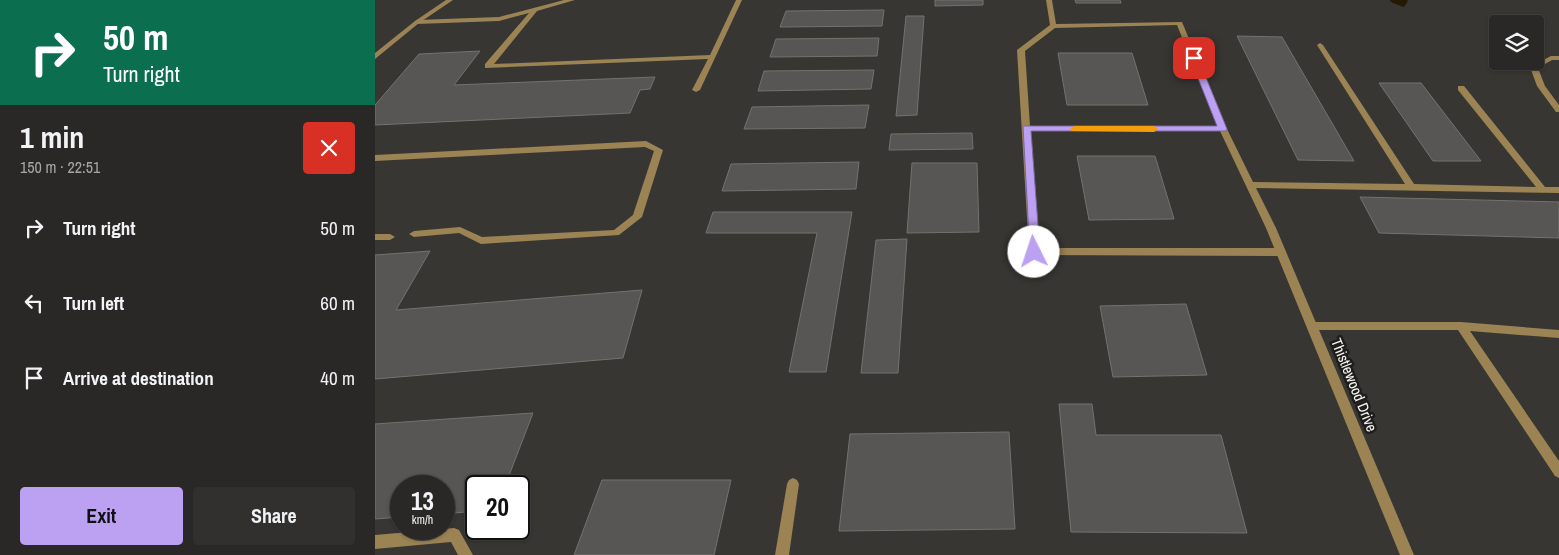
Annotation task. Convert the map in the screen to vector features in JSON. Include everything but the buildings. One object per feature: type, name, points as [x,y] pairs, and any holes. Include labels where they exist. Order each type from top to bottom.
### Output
[{"type":"street","points":[[375,57],[417,22],[450,0]]},
{"type":"street","points":[[417,22],[499,19],[572,0]]},
{"type":"street","points":[[696,90],[739,0]]},
{"type":"street","points":[[1049,0],[1053,26],[1021,50],[1034,252],[1281,252]]},
{"type":"street","points":[[534,11],[487,66],[713,57]]},
{"type":"street","name":"Thistlewood Drive","points":[[1053,26],[1180,23],[1223,129],[1271,228],[1313,326],[1407,555]]},
{"type":"street","points":[[1320,45],[1411,187]]},
{"type":"street","points":[[1559,58],[1551,58],[1534,67],[1541,86],[1559,110]]},
{"type":"street","points":[[1461,88],[1543,190]]},
{"type":"street","points":[[1026,128],[1223,129]]},
{"type":"street","points":[[375,158],[646,144],[659,150],[637,217],[616,233],[481,241],[460,230],[414,234]]},
{"type":"street","points":[[1250,186],[1348,184],[1559,190]]},
{"type":"street","points":[[375,237],[390,237]]},
{"type":"street","points":[[1313,326],[1461,326],[1559,334]]},
{"type":"street","points":[[1461,326],[1559,472]]},
{"type":"street","points":[[782,555],[793,484]]},
{"type":"street","points":[[375,542],[454,535],[466,555]]},
{"type":"waterway","points":[[1393,0],[1403,4],[1405,0]]},
{"type":"slow traffic","points":[[1074,129],[1154,129]]},
{"type":"route","points":[[1034,252],[1026,128],[1223,129],[1194,58]]}]
